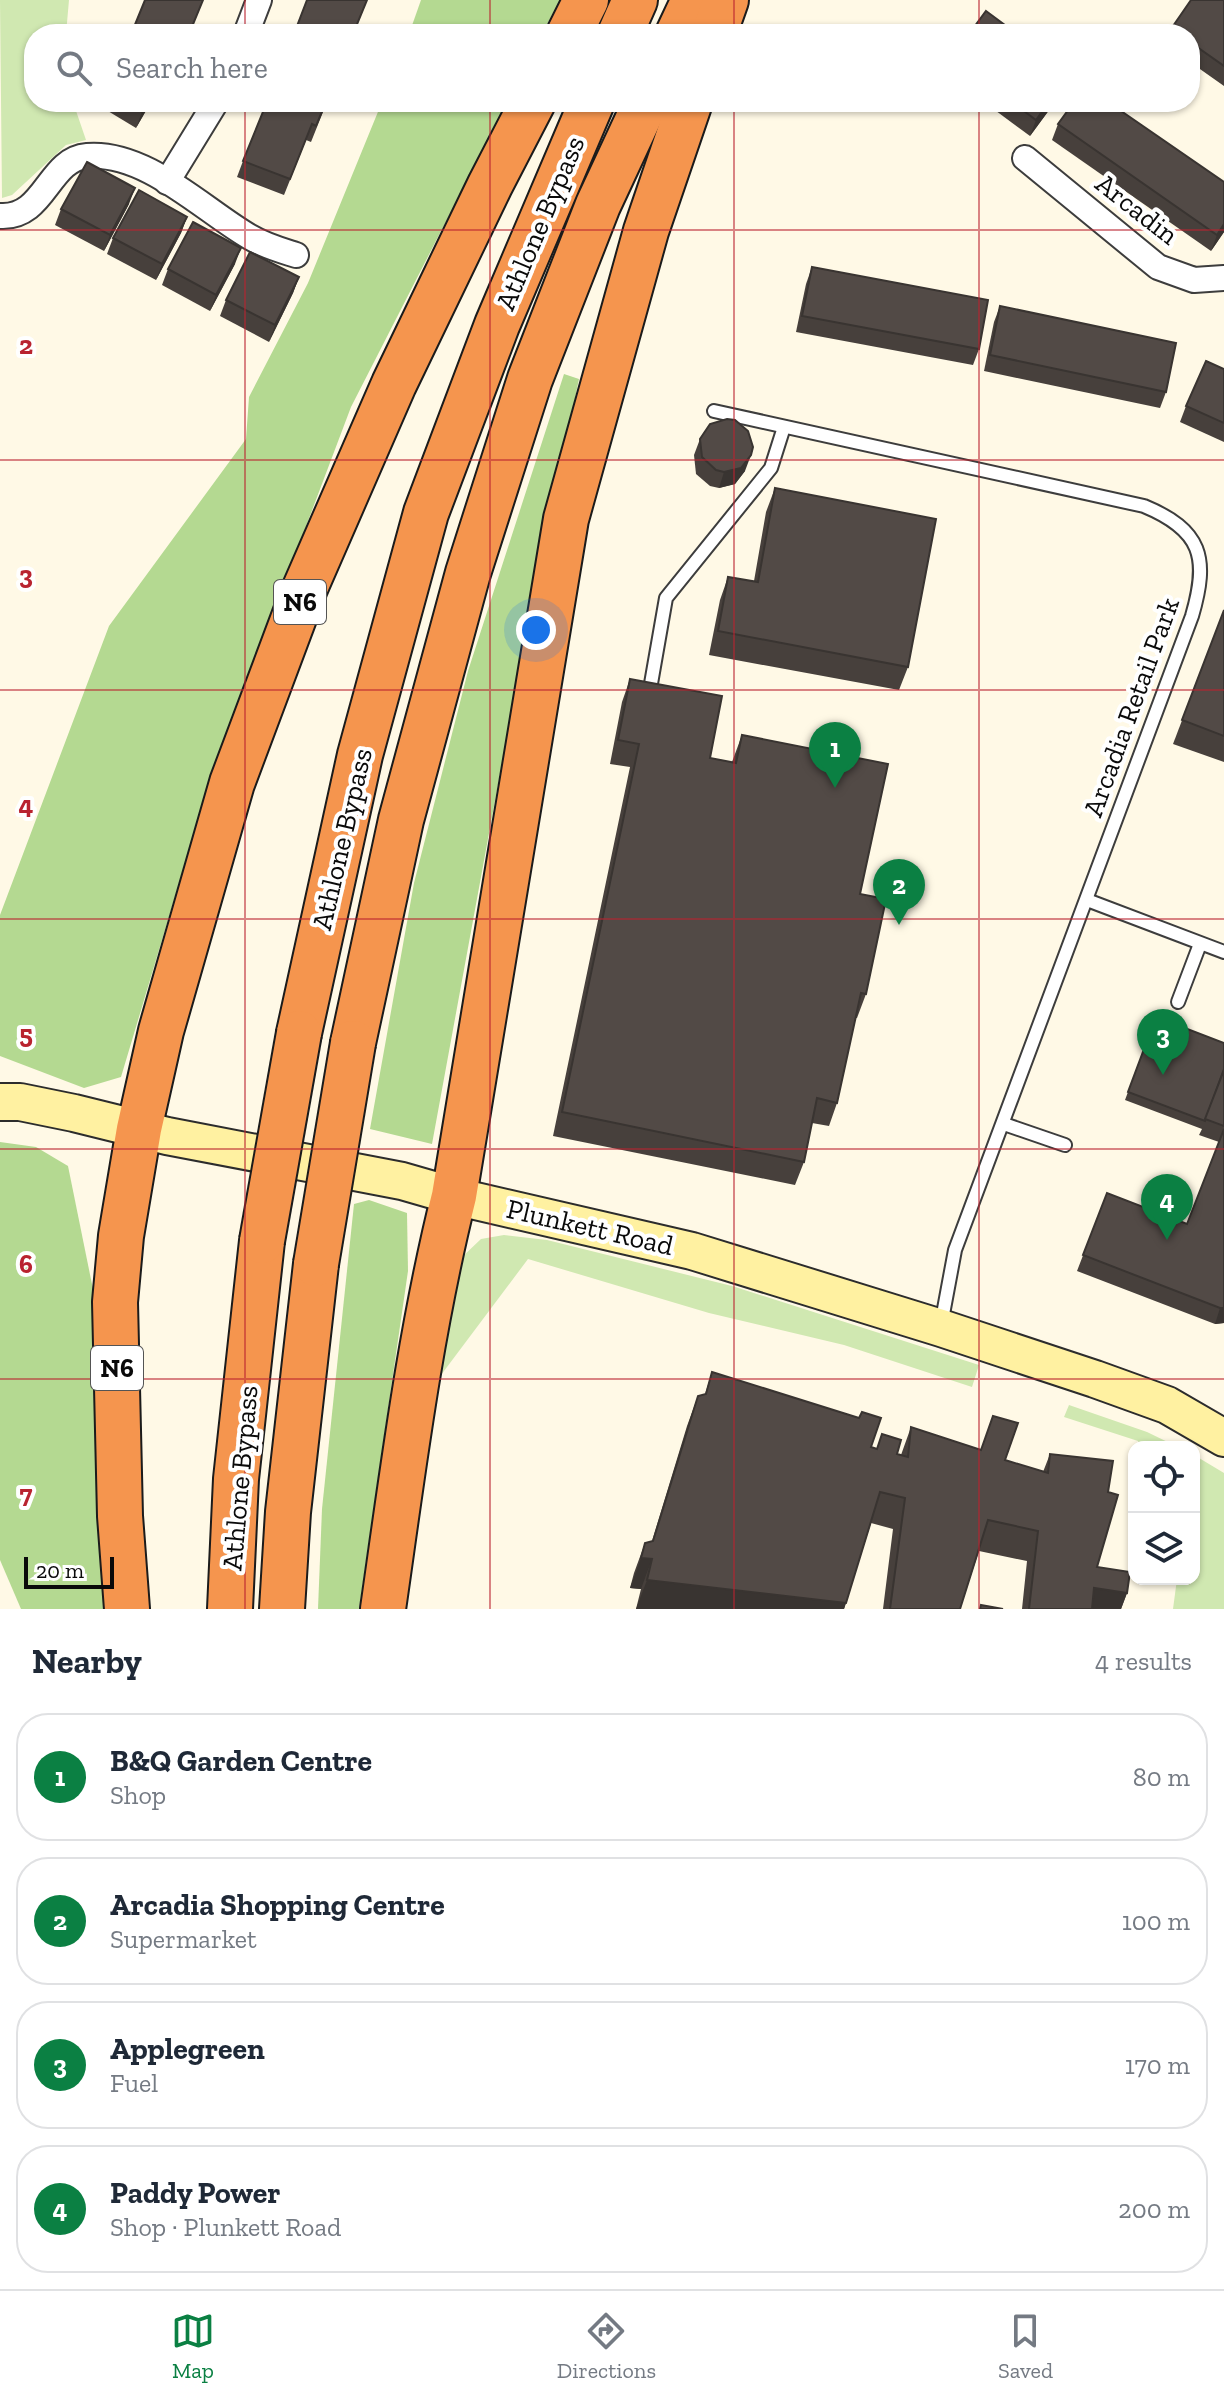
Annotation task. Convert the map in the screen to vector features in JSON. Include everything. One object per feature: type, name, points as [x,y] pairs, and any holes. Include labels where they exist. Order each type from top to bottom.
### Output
[{"type":"highway","points":[[574,24],[586,0]]},
{"type":"highway","points":[[624,24],[635,0]]},
{"type":"highway","points":[[683,24],[694,0]]},
{"type":"highway","points":[[718,24],[726,0]]},
{"type":"highway","name":"N6","points":[[127,1609],[120,1516],[115,1302],[121,1236],[139,1129],[161,1031],[232,783],[305,588],[394,384],[528,112]]},
{"type":"highway","name":"Athlone Bypass","points":[[230,1609],[236,1479],[262,1241],[299,1033],[360,755],[426,513],[497,325],[588,112]]},
{"type":"highway","name":"Athlone Bypass","points":[[282,1609],[288,1512],[316,1264],[353,1043],[401,820],[468,573],[530,379],[598,205],[641,112]]},
{"type":"highway","points":[[383,1609],[410,1416],[437,1266],[454,1196],[566,519],[646,231],[687,112]]},
{"type":"street","points":[[250,24],[259,0]]},
{"type":"street","points":[[167,182],[210,112]]},
{"type":"street","points":[[0,216],[24,211],[36,202],[70,161],[83,156],[127,162],[167,182],[251,237],[296,255]]},
{"type":"street","name":"Arcadin","points":[[1025,158],[1158,267],[1194,280],[1224,278]]},
{"type":"street","name":"Plunkett Road","points":[[0,1102],[20,1102],[402,1181],[692,1251],[941,1328],[1167,1405],[1224,1438]]},
{"type":"street","name":"Plunkett Road","points":[[1167,1405],[1224,1410]]},
{"type":"lane","points":[[648,699],[666,598],[771,468],[784,427],[714,411]]},
{"type":"lane","name":"Arcadia Retail Park","points":[[784,427],[1144,506],[1170,517],[1186,530],[1199,556],[1197,600],[955,1250],[941,1328]]},
{"type":"lane","points":[[1087,900],[1224,952]]},
{"type":"lane","points":[[1178,1002],[1200,944]]},
{"type":"lane","points":[[1004,1124],[1065,1145]]},
{"type":"green space","points":[[0,0],[69,0],[67,24],[24,24],[24,112],[76,112],[86,140],[66,145],[12,195],[2,198]]},
{"type":"green space","points":[[421,0],[560,0],[547,24],[413,24]]},
{"type":"green space","points":[[378,112],[502,112],[351,407],[208,786],[121,1077],[84,1088],[0,1056],[0,915],[109,626],[246,439],[249,397],[308,283]]},
{"type":"green space","points":[[564,374],[579,379],[523,648],[432,1144],[370,1129],[414,883],[468,671]]},
{"type":"green space","points":[[0,1142],[36,1147],[68,1166],[97,1309],[107,1609],[21,1609],[0,1560]]},
{"type":"green space","points":[[369,1200],[407,1213],[408,1271],[359,1609],[318,1609],[322,1509],[354,1204]]},
{"type":"green space","points":[[504,1235],[547,1240],[732,1286],[979,1365],[972,1387],[844,1345],[709,1313],[528,1259],[438,1379],[461,1258],[481,1239]]},
{"type":"green space","points":[[1069,1405],[1166,1441],[1138,1441],[1064,1417]]},
{"type":"green space","points":[[1200,1459],[1224,1473],[1224,1609],[1173,1609],[1176,1585],[1200,1585]]},
{"type":"building","points":[[145,0],[203,0],[193,24],[135,24]]},
{"type":"building","points":[[307,0],[367,0],[357,24],[298,24]]},
{"type":"building","points":[[1191,0],[1224,0],[1224,66],[1200,49],[1200,24],[1174,24]]},
{"type":"building","points":[[986,11],[1004,24],[976,24]]},
{"type":"building","points":[[263,112],[322,112],[316,126],[312,124],[290,179],[243,161]]},
{"type":"building","points":[[1025,112],[1042,112],[1036,120]]},
{"type":"building","points":[[1067,112],[1122,112],[1224,182],[1224,224],[1217,235],[1058,124]]},
{"type":"building","points":[[87,162],[135,188],[110,235],[61,209]]},
{"type":"building","points":[[139,190],[187,217],[162,264],[113,238]]},
{"type":"building","points":[[193,222],[241,248],[216,295],[168,269]]},
{"type":"building","points":[[250,252],[299,277],[275,325],[226,300]]},
{"type":"building","points":[[812,267],[988,300],[979,349],[802,316]]},
{"type":"building","points":[[1000,306],[1176,343],[1166,392],[990,355]]},
{"type":"building","points":[[1206,361],[1224,369],[1224,423],[1186,406]]},
{"type":"building","points":[[735,420],[748,431],[753,447],[741,468],[724,472],[716,470],[702,457],[700,439],[710,424]]},
{"type":"building","points":[[775,488],[936,519],[908,667],[718,631],[728,577],[758,582]]},
{"type":"building","points":[[1224,610],[1224,736],[1182,720]]},
{"type":"building","points":[[630,679],[722,696],[710,758],[736,763],[742,735],[888,764],[860,894],[886,899],[866,994],[861,993],[837,1103],[817,1098],[804,1162],[562,1112],[639,744],[618,740]]},
{"type":"building","points":[[1156,1017],[1224,1043],[1224,1069],[1205,1121],[1128,1092]]},
{"type":"building","points":[[1224,1070],[1224,1126],[1205,1119]]},
{"type":"building","points":[[1224,1129],[1224,1308],[1083,1255],[1107,1193],[1187,1224]]},
{"type":"building","points":[[712,1372],[859,1418],[862,1412],[881,1418],[871,1447],[877,1449],[882,1434],[901,1440],[897,1454],[908,1457],[911,1427],[981,1450],[993,1416],[1018,1423],[1005,1460],[1048,1473],[1050,1454],[1113,1461],[1108,1492],[1118,1495],[1097,1567],[1128,1572],[1127,1593],[1094,1588],[1092,1609],[1029,1609],[1038,1531],[988,1520],[960,1609],[890,1609],[905,1498],[880,1492],[846,1603],[647,1580],[652,1559],[641,1558],[645,1543],[653,1541],[698,1396],[706,1394]]},
{"type":"building","points":[[981,1605],[1003,1609],[980,1609]]},
{"type":"place","name":"B&Q Garden Centre","points":[[835,788]]},
{"type":"place","name":"Arcadia Shopping Centre","points":[[899,925]]},
{"type":"place","name":"Applegreen","points":[[1163,1075]]},
{"type":"place","name":"Paddy Power","points":[[1167,1240]]}]
